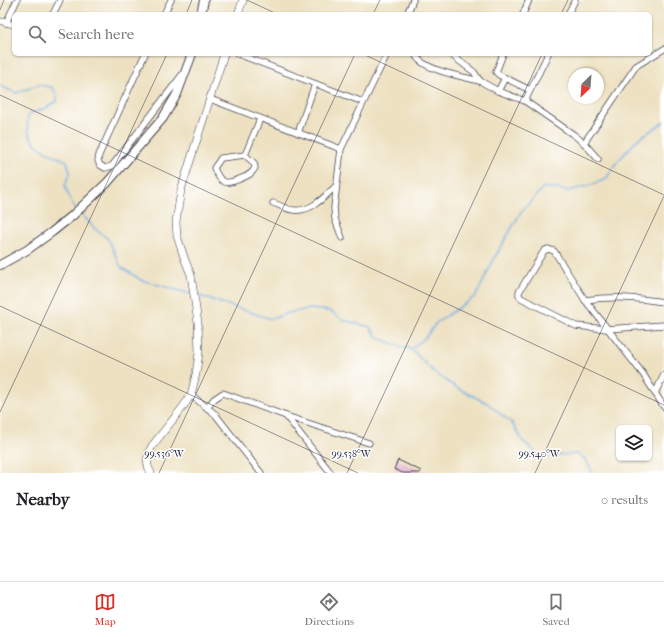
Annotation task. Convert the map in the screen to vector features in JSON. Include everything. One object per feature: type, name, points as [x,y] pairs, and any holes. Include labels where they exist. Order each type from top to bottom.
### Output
[{"type":"main road","points":[[202,12],[204,0]]},
{"type":"main road","points":[[1,264],[27,250],[52,232],[72,216],[107,183],[163,118],[177,94],[191,56]]},
{"type":"street","points":[[3,22],[17,0]]},
{"type":"street","points":[[54,12],[60,0]]},
{"type":"street","points":[[167,12],[171,0]]},
{"type":"street","points":[[239,12],[243,0]]},
{"type":"street","points":[[407,12],[413,0]]},
{"type":"street","points":[[523,12],[529,0]]},
{"type":"street","points":[[569,12],[575,0]]},
{"type":"street","points":[[584,143],[636,66],[664,49]]},
{"type":"street","points":[[144,56],[99,155],[98,161],[100,165],[105,168],[112,166],[187,68]]},
{"type":"street","points":[[151,473],[147,462],[149,452],[191,395],[196,374],[199,353],[198,322],[192,275],[177,236],[176,222],[181,190],[223,56]]},
{"type":"street","points":[[243,56],[364,102]]},
{"type":"street","points":[[342,238],[334,208],[341,149],[386,56]]},
{"type":"street","points":[[416,56],[428,66],[480,81],[498,91],[524,101],[584,143],[598,159]]},
{"type":"street","points":[[453,56],[474,72],[480,81]]},
{"type":"street","points":[[502,56],[496,72],[499,75],[530,90]]},
{"type":"street","points":[[524,101],[547,56]]},
{"type":"street","points":[[458,75],[462,62]]},
{"type":"street","points":[[498,91],[505,78]]},
{"type":"street","points":[[298,133],[315,84]]},
{"type":"street","points":[[210,99],[341,149]]},
{"type":"street","points":[[245,155],[260,118]]},
{"type":"street","points":[[245,155],[254,163],[254,168],[251,174],[233,182],[225,182],[218,178],[214,168],[221,158],[245,155]]},
{"type":"street","points":[[273,203],[294,210],[303,209],[315,205],[336,186]]},
{"type":"street","points":[[664,326],[607,329],[576,326],[520,298],[519,292],[541,255],[548,249],[554,251],[585,300],[607,329],[643,374],[664,407]]},
{"type":"street","points":[[585,300],[603,298],[634,298],[664,302]]},
{"type":"street","points":[[655,393],[664,375]]},
{"type":"street","points":[[207,408],[214,399],[223,393],[286,416],[369,443]]},
{"type":"street","points":[[191,395],[222,422],[261,473]]},
{"type":"street","points":[[286,416],[331,473]]},
{"type":"building","points":[[398,460],[421,471],[420,473],[403,473],[394,469]]},
{"type":"waterway","points":[[0,86],[16,93],[38,85],[52,87],[57,96],[57,101],[46,108],[29,114],[27,124],[28,132],[32,139],[43,150],[67,161],[70,173],[65,186],[71,202],[76,208]]},
{"type":"waterway","points":[[197,295],[271,319],[288,313],[310,309],[330,311],[343,320],[370,327],[377,337],[396,345],[411,349],[425,338],[436,323],[476,296],[495,257],[521,212],[544,187],[568,191],[591,185],[606,179],[617,162],[638,139],[664,122]]},
{"type":"waterway","points":[[80,212],[95,229],[108,239],[121,267],[141,280],[191,294]]},
{"type":"waterway","points":[[411,349],[436,374],[457,388],[487,403],[512,423],[523,441],[540,456],[577,454],[584,458],[593,473]]}]
